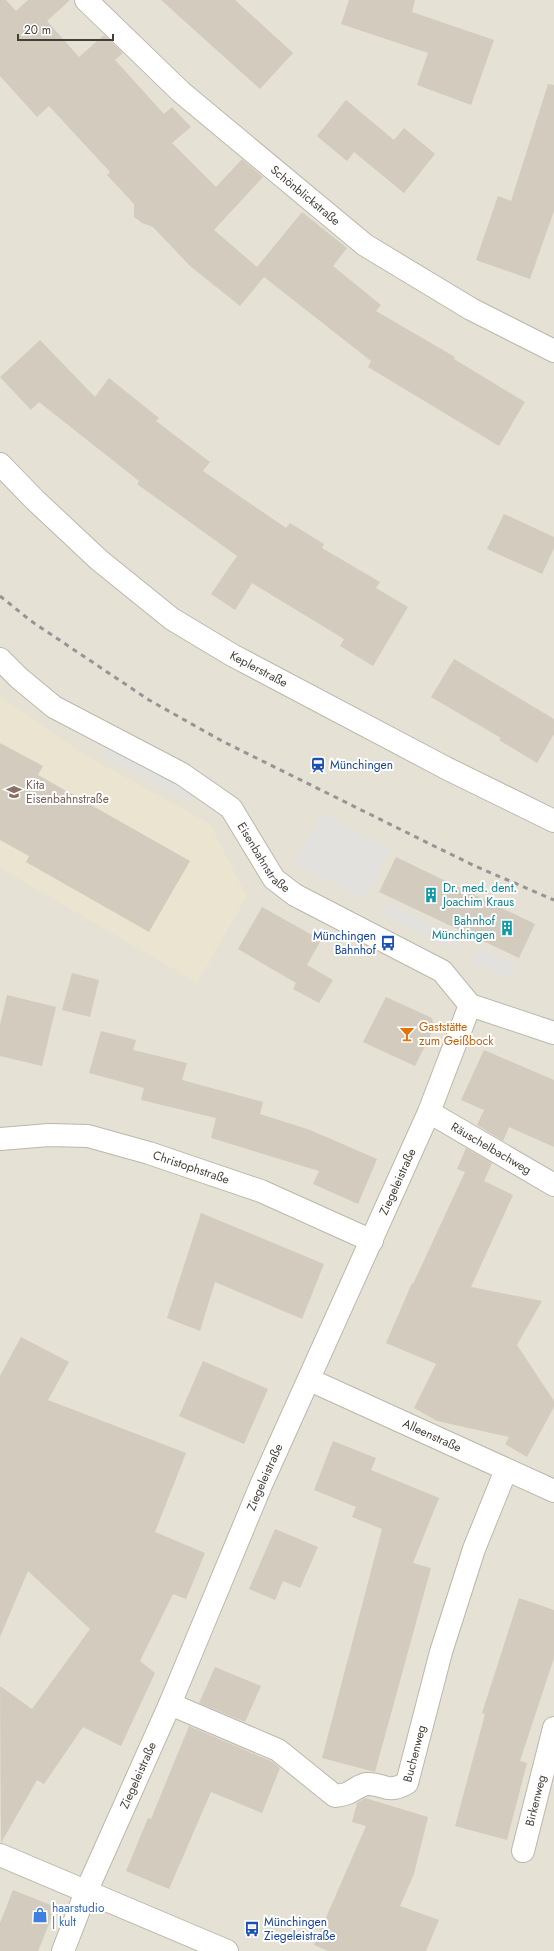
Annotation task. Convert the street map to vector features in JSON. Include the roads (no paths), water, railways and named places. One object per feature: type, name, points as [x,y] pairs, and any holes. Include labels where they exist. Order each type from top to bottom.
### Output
[{"type":"street","name":"Schönblickstraße","points":[[86,0],[181,92],[365,245],[471,309],[554,351]]},
{"type":"street","name":"Keplerstraße","points":[[0,464],[35,500],[99,560],[172,619],[232,655],[446,768],[554,821]]},
{"type":"street","name":"Eisenbahnstraße","points":[[0,658],[19,678],[54,707],[182,774],[214,795],[230,808],[274,879],[295,895],[442,971],[470,1005]]},
{"type":"street","points":[[470,1005],[548,1031]]},
{"type":"street","name":"Ziegeleistraße","points":[[63,1951],[86,1892],[170,1704],[261,1485],[310,1380],[429,1112],[470,1005]]},
{"type":"street","name":"Räuschelbachweg","points":[[429,1112],[554,1185]]},
{"type":"street","name":"Christophstraße","points":[[0,1139],[49,1134],[88,1136],[149,1153],[261,1191],[372,1241]]},
{"type":"street","name":"Alleenstraße","points":[[310,1380],[554,1491]]},
{"type":"street","name":"Buchenweg","points":[[170,1704],[278,1750],[334,1796],[349,1793],[358,1787],[369,1784],[386,1789],[398,1788],[407,1783],[443,1645],[474,1549],[506,1470]]},
{"type":"street","name":"Birkenweg","points":[[523,1851],[554,1728]]},
{"type":"street","points":[[0,1855],[227,1951]]},
{"type":"railway","points":[[0,596],[31,621],[149,700],[222,741],[475,866],[554,900]]},
{"type":"place","name":"Münchingen","points":[[318,765]]},
{"type":"place","name":"Kita Eisenbahnstraße","points":[[14,792]]},
{"type":"place","name":"Dr. med. dent. Joachim Kraus","points":[[431,895]]},
{"type":"place","name":"Bahnhof Münchingen","points":[[507,928]]},
{"type":"place","name":"Münchingen Bahnhof","points":[[388,943]]},
{"type":"place","name":"Gaststätte zum Geißbock","points":[[407,1034]]},
{"type":"place","name":"haarstudio | kult","points":[[40,1915]]},
{"type":"place","name":"Münchingen Ziegeleistraße","points":[[252,1929]]}]
